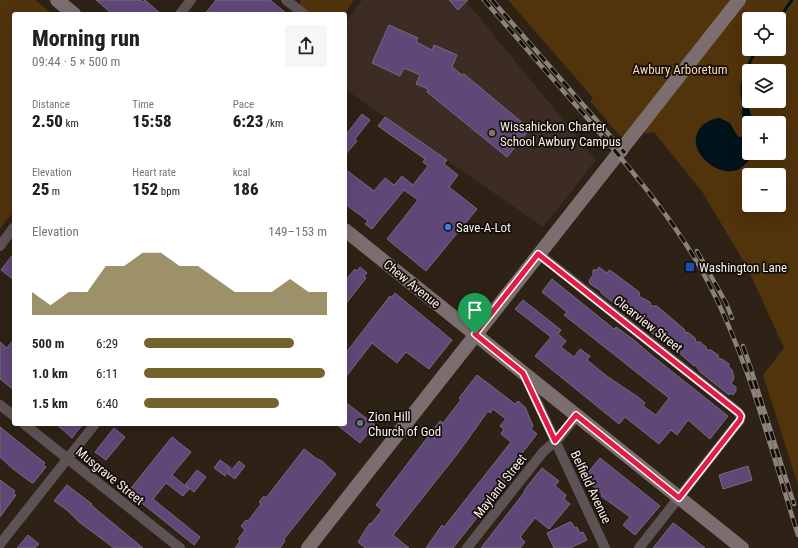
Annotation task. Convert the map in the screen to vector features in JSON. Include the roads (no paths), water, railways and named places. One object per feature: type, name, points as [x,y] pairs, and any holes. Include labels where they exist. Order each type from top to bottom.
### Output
[{"type":"main road","points":[[57,0],[72,12]]},
{"type":"main road","points":[[308,548],[739,0]]},
{"type":"main road","name":"Chew Avenue","points":[[347,232],[742,548]]},
{"type":"street","points":[[182,12],[191,0]]},
{"type":"street","points":[[286,0],[301,12]]},
{"type":"street","points":[[0,246],[12,230]]},
{"type":"street","name":"Clearview Street","points":[[538,254],[736,410],[741,416],[740,420],[679,498]]},
{"type":"street","name":"Belfield Avenue","points":[[523,373],[605,548]]},
{"type":"street","points":[[0,405],[12,414]]},
{"type":"street","name":"Mayland Street","points":[[467,548],[543,452],[555,441],[576,415]]},
{"type":"street","name":"Musgrave Street","points":[[27,426],[180,548]]},
{"type":"street","points":[[0,544],[93,426]]},
{"type":"street","points":[[639,548],[679,498]]},
{"type":"waterway","points":[[784,12],[792,0]]},
{"type":"waterway","points":[[749,64],[753,56]]},
{"type":"railway","points":[[484,0],[637,177],[668,217],[708,282],[736,343],[758,406],[798,535]]},
{"type":"railway","points":[[492,0],[625,153]]},
{"type":"railway","points":[[697,251],[726,303],[732,318]]},
{"type":"railway","points":[[743,346],[794,504]]},
{"type":"place","name":"Wissahickon Charter School Awbury Campus","points":[[492,133]]},
{"type":"place","name":"Save-A-Lot","points":[[448,227]]},
{"type":"place","name":"Washington Lane","points":[[690,267]]},
{"type":"place","name":"Zion Hill Church of God","points":[[360,423]]},
{"type":"park label","name":"Awbury Arboretum","points":[[680,69]]}]
